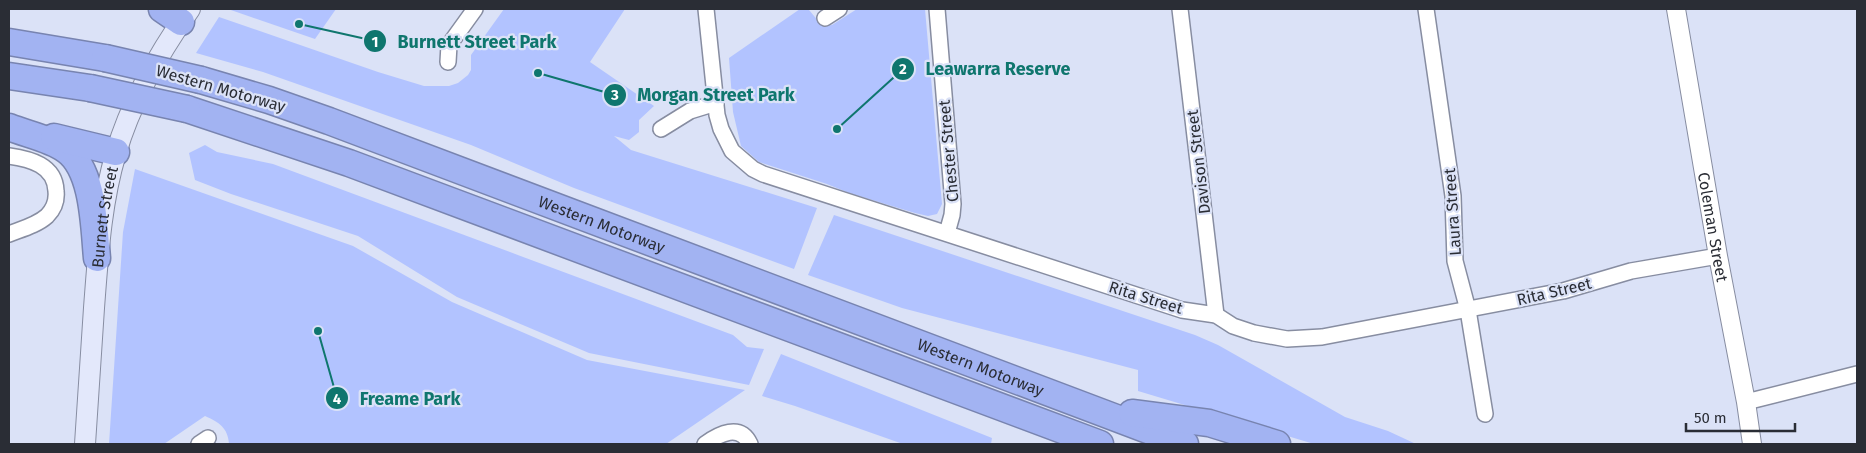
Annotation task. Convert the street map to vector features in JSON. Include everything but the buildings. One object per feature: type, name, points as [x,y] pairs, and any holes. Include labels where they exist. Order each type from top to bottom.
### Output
[{"type":"highway","name":"Western Motorway","points":[[9,42],[105,58],[201,80],[269,100],[1185,444]]},
{"type":"highway","name":"Western Motorway","points":[[9,76],[90,88],[187,109],[349,163],[1100,444]]},
{"type":"highway","points":[[9,127],[116,152]]},
{"type":"highway","points":[[9,127],[59,146],[72,155],[79,164],[89,188],[97,258]]},
{"type":"highway","points":[[1086,408],[1209,423],[1277,444]]},
{"type":"main road","name":"Burnett Street","points":[[85,444],[97,258],[105,202],[116,152],[133,108],[178,13]]},
{"type":"street","points":[[448,62],[449,45],[475,9]]},
{"type":"street","name":"Rita Street","points":[[706,9],[716,103],[721,130],[732,151],[753,169],[828,197],[869,208],[1182,310],[1216,315],[1233,326],[1254,333],[1297,339],[1322,337],[1563,291],[1631,271],[1718,256]]},
{"type":"street","points":[[825,18],[839,9]]},
{"type":"street","name":"Chester Street","points":[[937,9],[953,210],[947,233]]},
{"type":"street","name":"Davison Street","points":[[1180,9],[1216,315]]},
{"type":"street","name":"Laura Street","points":[[1426,9],[1453,196],[1456,261],[1468,310],[1485,414]]},
{"type":"street","name":"Coleman Street","points":[[1676,9],[1752,444]]},
{"type":"street","points":[[661,129],[690,111],[716,103]]},
{"type":"street","points":[[9,156],[29,160],[46,167],[56,186],[56,201],[48,215],[39,222],[9,234]]},
{"type":"street","points":[[1746,402],[1857,374]]},
{"type":"street","points":[[710,441],[727,432],[738,433],[749,441],[750,444]]},
{"type":"shaded area","points":[[228,9],[336,9],[315,39]]},
{"type":"shaded area","points":[[504,9],[625,9],[590,62],[654,106],[639,120],[639,132],[629,140],[614,136],[631,150],[817,208],[794,269],[574,188],[471,145],[263,72],[196,53],[219,17],[424,86],[449,86],[458,83],[468,75],[471,70],[471,55]]},
{"type":"shaded area","points":[[800,9],[808,9],[825,25],[832,25],[857,9],[925,9],[942,204],[937,214],[928,216],[915,213],[759,162],[741,146],[733,112],[729,58]]},
{"type":"shaded area","points":[[205,145],[217,152],[273,164],[733,335],[747,347],[764,349],[749,385],[589,353],[457,297],[358,236],[231,194],[195,180],[189,153]]},
{"type":"shaded area","points":[[135,169],[353,246],[452,302],[587,360],[745,390],[666,444],[229,444],[227,434],[222,426],[205,416],[164,444],[109,444],[123,232]]},
{"type":"shaded area","points":[[834,215],[1195,335],[1218,345],[1345,417],[1388,431],[1416,444],[1314,444],[1138,391],[1138,370],[902,308],[808,275]]},
{"type":"shaded area","points":[[781,354],[992,438],[991,444],[903,444],[762,396]]},
{"type":"place","name":"Burnett Street Park","points":[[299,24]]},
{"type":"place","name":"Morgan Street Park","points":[[538,73]]},
{"type":"place","name":"Leawarra Reserve","points":[[837,129]]},
{"type":"place","name":"Freame Park","points":[[318,331]]}]
